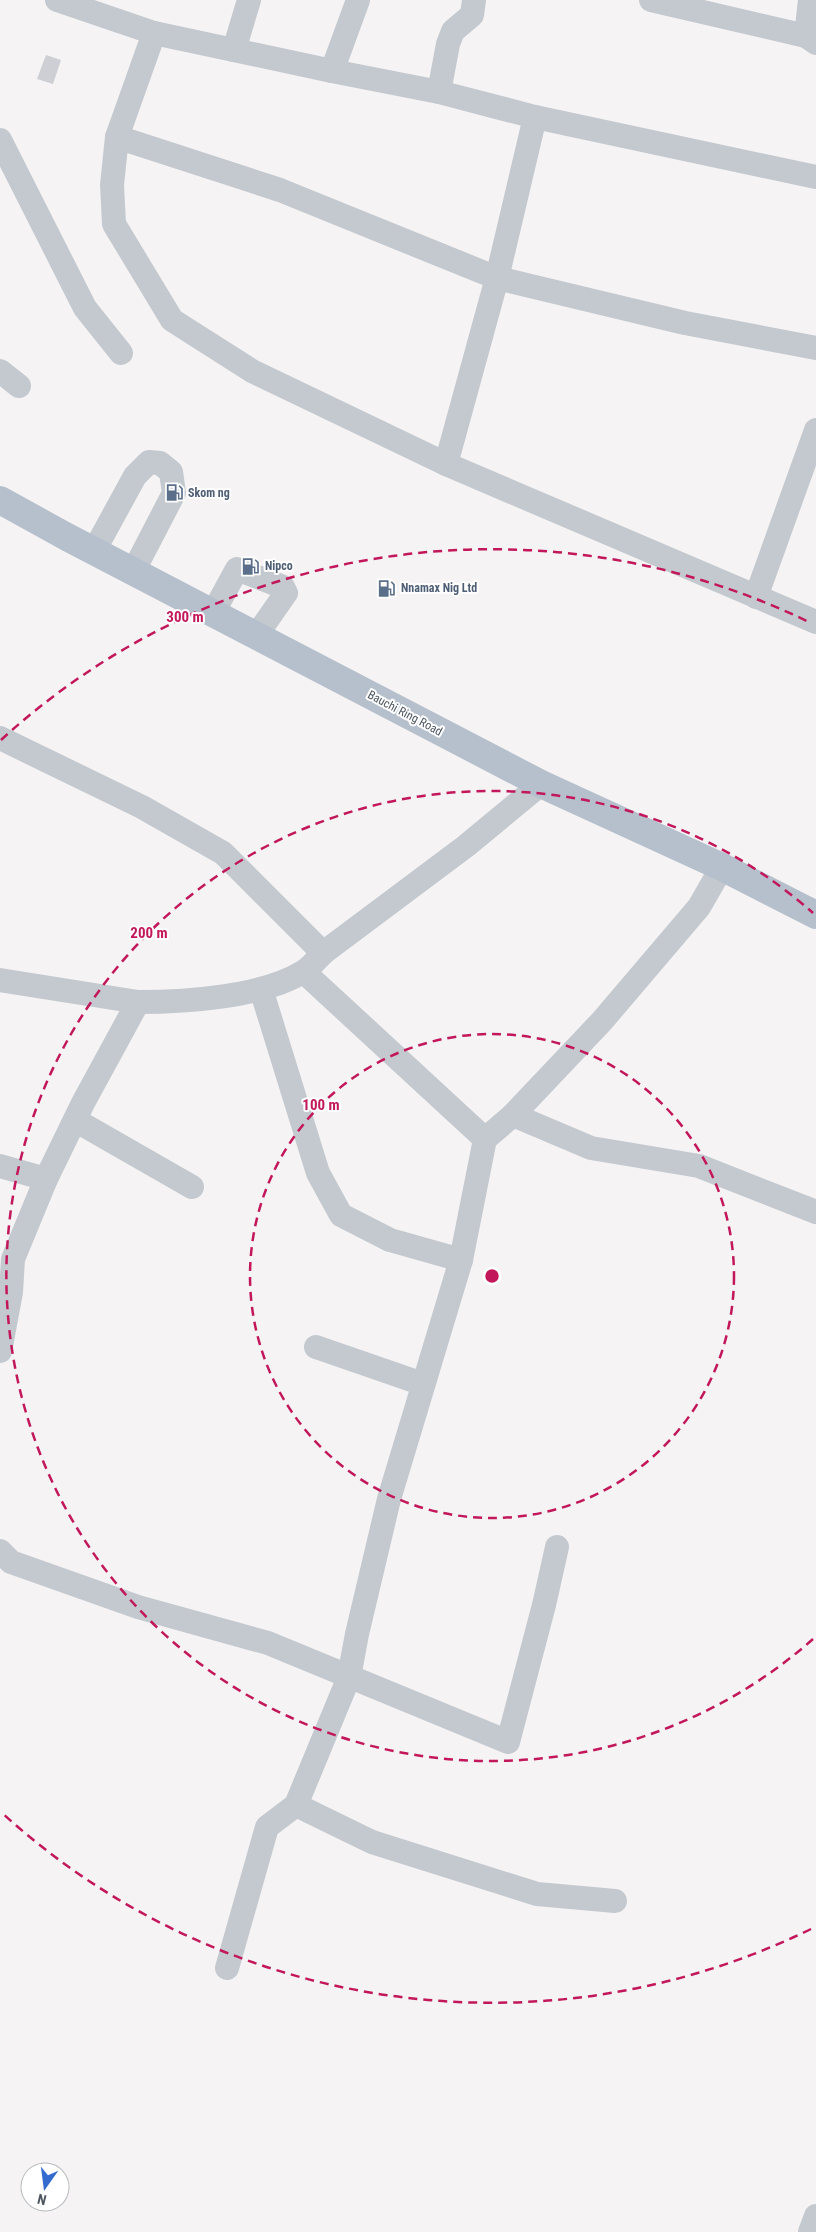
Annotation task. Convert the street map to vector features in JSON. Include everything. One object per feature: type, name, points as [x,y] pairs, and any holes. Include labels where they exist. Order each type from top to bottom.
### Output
[{"type":"main road","name":"Bauchi Ring Road","points":[[1,502],[541,784],[722,867],[816,915]]},
{"type":"street","points":[[57,0],[154,33],[439,92],[535,117],[816,177]]},
{"type":"street","points":[[234,50],[249,0]]},
{"type":"street","points":[[332,71],[358,0]]},
{"type":"street","points":[[439,92],[448,44],[453,31],[472,15],[474,0]]},
{"type":"street","points":[[651,0],[811,39],[810,0]]},
{"type":"street","points":[[154,33],[118,137],[112,185],[114,224],[172,320],[252,371],[446,464],[816,622]]},
{"type":"street","points":[[446,464],[496,278],[535,117]]},
{"type":"street","points":[[118,137],[280,190],[496,278],[685,323],[816,348]]},
{"type":"street","points":[[0,140],[85,308],[121,353]]},
{"type":"street","points":[[0,371],[19,386]]},
{"type":"street","points":[[756,597],[816,430]]},
{"type":"street","points":[[94,551],[136,476],[149,462],[160,462],[171,472],[174,493],[133,572]]},
{"type":"street","points":[[213,613],[236,569],[283,587],[286,592],[256,636]]},
{"type":"street","points":[[3,747],[142,807],[223,853],[323,953]]},
{"type":"street","points":[[0,980],[138,1002],[184,1002],[261,989],[304,972],[323,953],[466,846],[541,784]]},
{"type":"street","points":[[226,1968],[267,1826],[296,1805],[349,1677],[357,1634],[389,1499],[462,1260],[485,1139],[513,1115],[602,1021],[699,907],[722,867]]},
{"type":"street","points":[[304,972],[485,1139]]},
{"type":"street","points":[[261,989],[318,1173],[341,1215],[390,1240],[462,1260]]},
{"type":"street","points":[[0,1351],[11,1292],[13,1259],[46,1179],[138,1002]]},
{"type":"street","points":[[513,1115],[591,1148],[698,1166],[816,1212]]},
{"type":"street","points":[[75,1120],[192,1187]]},
{"type":"street","points":[[0,1166],[46,1179]]},
{"type":"street","points":[[316,1346],[423,1384]]},
{"type":"street","points":[[0,1551],[12,1562],[138,1607],[268,1643],[508,1742],[544,1605],[557,1547]]},
{"type":"street","points":[[296,1805],[372,1842],[537,1894],[615,1901]]},
{"type":"street","points":[[810,2232],[816,2216]]},
{"type":"building","points":[[46,55],[61,60],[53,84],[37,79]]},
{"type":"place","name":"Skom ng","points":[[174,493]]},
{"type":"place","name":"Nipco","points":[[251,566]]},
{"type":"place","name":"Nnamax Nig Ltd","points":[[387,588]]}]
